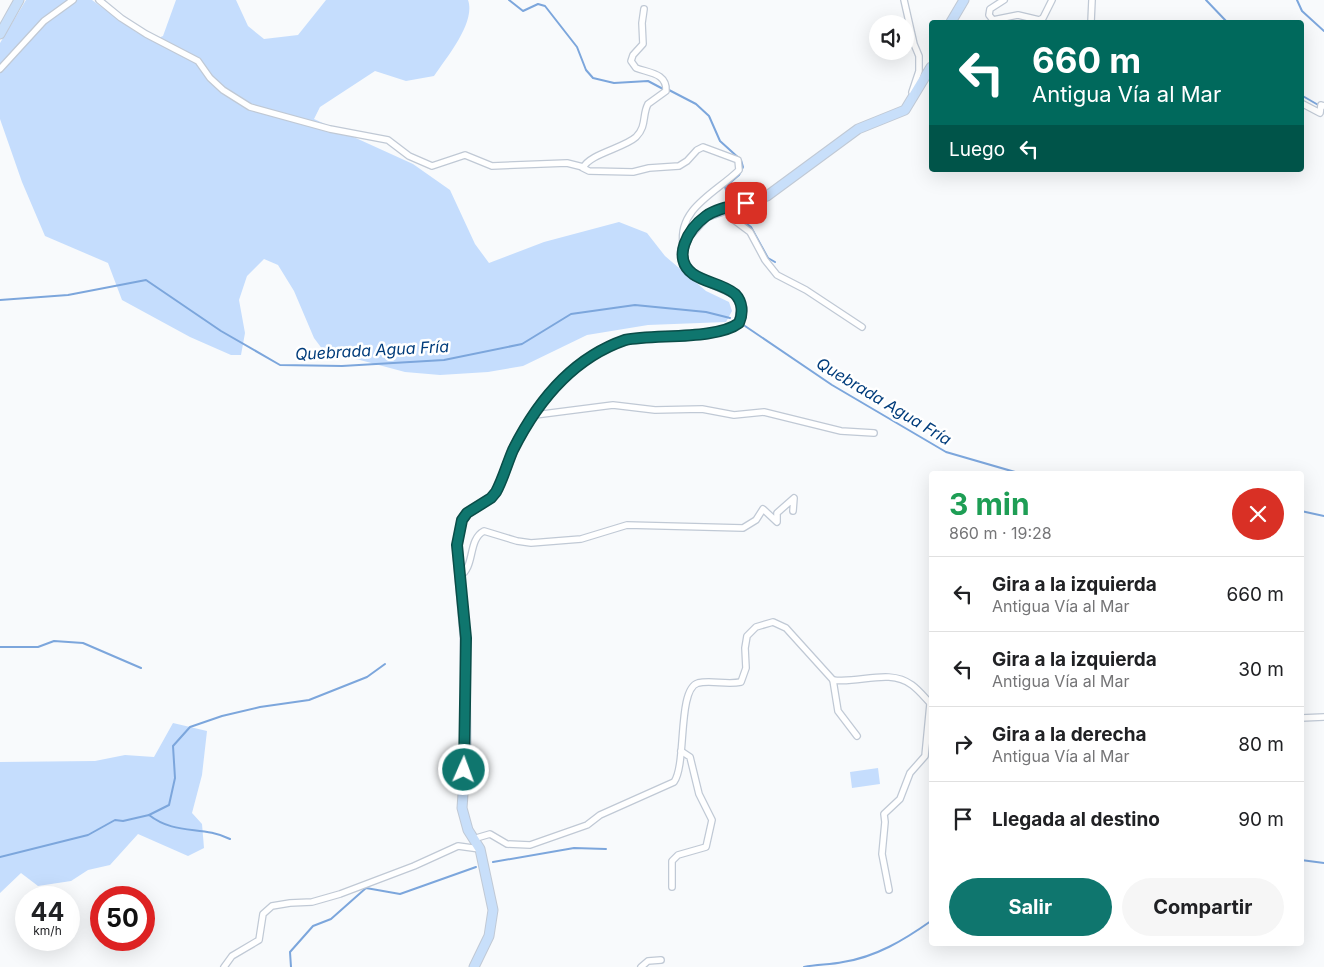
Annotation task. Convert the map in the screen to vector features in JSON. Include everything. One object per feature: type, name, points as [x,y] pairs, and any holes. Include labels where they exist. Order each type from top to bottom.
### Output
[{"type":"main road","points":[[0,34],[19,0]]},
{"type":"main road","points":[[952,20],[964,0]]},
{"type":"main road","points":[[474,967],[492,926],[491,902],[480,849],[468,830],[462,808],[466,752],[466,638],[457,545],[462,520],[467,513],[491,498],[496,492],[512,452],[535,415],[560,380],[586,360],[612,345],[637,338],[716,332],[734,327],[739,323],[742,307],[739,299],[726,288],[690,271],[682,260],[684,244],[698,223],[716,211],[767,196],[858,129],[877,120],[901,113],[908,108],[929,71]]},
{"type":"street","points":[[0,69],[44,22],[73,0]]},
{"type":"street","points":[[99,0],[146,34],[198,61],[210,78],[223,90],[260,111],[330,129],[388,140],[409,156],[432,166],[465,155],[492,166],[567,163],[583,166],[586,171],[633,172],[679,166],[687,161],[696,150],[703,147],[738,160],[739,170],[701,202],[689,216],[684,224],[684,244]]},
{"type":"street","points":[[904,0],[920,62],[908,108]]},
{"type":"street","points":[[1004,0],[992,6],[989,10],[993,20],[1018,15],[1039,20],[1043,18],[1052,0]]},
{"type":"street","points":[[1091,20],[1092,0]]},
{"type":"street","points":[[583,166],[588,161],[636,137],[646,120],[648,104],[666,91],[666,86],[661,78],[636,68],[631,61],[633,55],[643,44],[642,23],[644,9]]},
{"type":"street","points":[[1304,105],[1322,114],[1323,104]]},
{"type":"street","points":[[746,203],[734,220],[750,232],[765,260],[777,275],[806,290],[862,327]]},
{"type":"street","points":[[535,415],[613,405],[655,410],[702,409],[734,415],[764,412],[841,431],[874,433]]},
{"type":"street","points":[[459,577],[467,569],[477,536],[484,531],[517,542],[531,543],[581,539],[627,524],[743,528],[756,520],[763,509],[777,522],[777,513],[794,498],[793,511]]},
{"type":"street","points":[[473,839],[490,834],[507,844],[519,846],[586,825],[600,814],[674,782],[679,771],[686,703],[690,690],[698,683],[741,682],[746,668],[746,640],[749,632],[767,622],[782,625],[833,680],[838,711],[857,736]]},
{"type":"street","points":[[833,680],[844,682],[873,677],[902,679],[922,693],[929,702]]},
{"type":"street","points":[[1304,718],[1324,717]]},
{"type":"street","points":[[889,890],[882,854],[884,814],[900,799],[910,773],[925,756],[929,721]]},
{"type":"street","points":[[672,887],[672,861],[678,855],[706,847],[712,820],[699,794],[690,757],[682,751]]},
{"type":"street","points":[[224,967],[232,956],[256,944],[259,940],[264,914],[272,906],[312,902],[335,896],[414,866],[458,846],[480,849]]},
{"type":"street","points":[[641,967],[648,961],[661,960]]},
{"type":"shaded area","points":[[26,0],[92,0],[136,32],[154,40],[163,36],[176,0],[236,0],[248,26],[264,39],[298,35],[326,0],[468,0],[468,18],[464,29],[434,76],[406,81],[375,71],[320,107],[314,119],[413,164],[450,190],[475,244],[489,263],[544,242],[619,222],[647,233],[665,256],[706,291],[729,302],[732,311],[726,322],[648,325],[587,335],[523,366],[488,372],[440,375],[405,372],[360,360],[326,354],[314,338],[294,291],[278,265],[264,259],[247,276],[239,300],[245,333],[241,355],[231,355],[190,337],[122,300],[108,263],[45,236],[22,182],[0,119],[0,43]]},
{"type":"shaded area","points":[[173,723],[207,731],[202,775],[192,813],[202,824],[204,848],[188,856],[138,834],[110,865],[88,870],[71,881],[38,886],[21,873],[0,893],[0,762],[95,761],[125,755],[154,757]]},
{"type":"shaded area","points":[[878,768],[880,784],[852,788],[850,772]]},
{"type":"waterway","points":[[509,0],[523,11],[538,4],[545,6],[577,47],[586,70],[593,78],[614,83],[648,81],[665,90]]},
{"type":"waterway","points":[[1206,0],[1225,20]]},
{"type":"waterway","points":[[1297,0],[1302,11],[1324,31]]},
{"type":"waterway","points":[[669,90],[696,104],[709,116],[720,141],[741,160],[743,167],[739,175],[725,187],[730,203]]},
{"type":"waterway","points":[[1304,97],[1320,106]]},
{"type":"waterway","points":[[738,217],[751,227],[768,258],[775,262]]},
{"type":"waterway","name":"Quebrada Agua Fría","points":[[0,300],[68,295],[146,280],[221,331],[280,365],[342,366],[444,360],[522,344],[571,314],[635,305],[706,312],[730,318]]},
{"type":"waterway","name":"Quebrada Agua Fría","points":[[745,326],[832,385],[946,452],[1012,471]]},
{"type":"waterway","name":"Quebrada Agua Fría","points":[[1304,512],[1324,516]]},
{"type":"waterway","points":[[0,647],[38,647],[54,641],[83,643],[141,668]]},
{"type":"waterway","points":[[149,815],[169,805],[175,778],[173,746],[190,727],[222,716],[260,707],[309,700],[367,677],[385,664]]},
{"type":"waterway","points":[[0,857],[88,835],[115,820],[123,821],[149,815],[169,826],[209,832],[230,839]]},
{"type":"waterway","points":[[493,862],[574,848],[606,849]]},
{"type":"waterway","points":[[1304,860],[1324,863]]},
{"type":"waterway","points":[[291,967],[290,952],[313,926],[331,919],[366,888],[400,894],[476,867]]},
{"type":"waterway","points":[[804,967],[838,963],[867,956],[900,941],[929,922]]},
{"type":"route","points":[[464,770],[466,752],[464,714],[466,638],[461,583],[457,567],[457,545],[462,520],[467,513],[491,498],[496,492],[512,452],[524,431],[560,380],[586,360],[625,340],[716,332],[734,327],[739,323],[742,307],[736,294],[694,275],[684,264],[682,252],[688,236],[706,216],[716,211],[746,203]]}]
